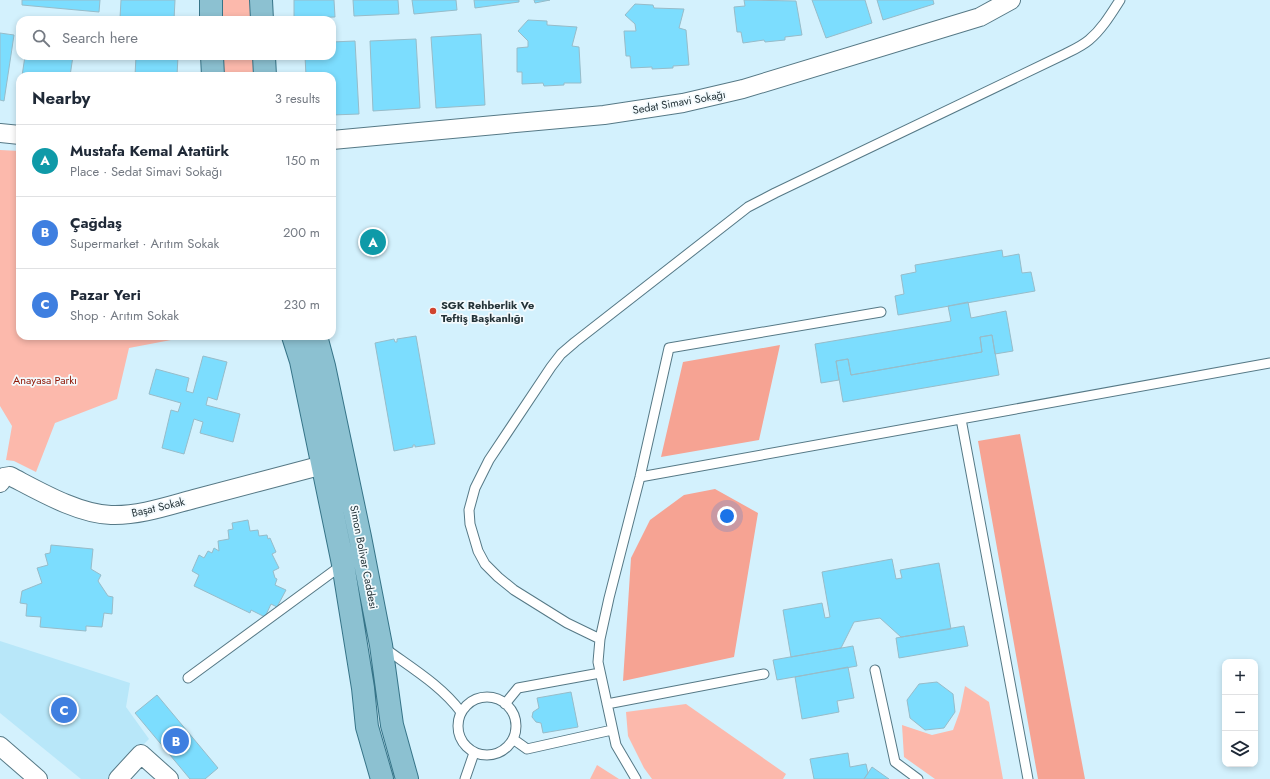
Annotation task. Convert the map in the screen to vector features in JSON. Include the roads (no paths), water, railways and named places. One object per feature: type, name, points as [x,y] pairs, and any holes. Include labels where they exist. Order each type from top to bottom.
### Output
[{"type":"main road","points":[[211,0],[211,16]]},
{"type":"main road","points":[[261,0],[262,16]]},
{"type":"main road","points":[[212,60],[213,72]]},
{"type":"main road","points":[[264,60],[265,72]]},
{"type":"main road","name":"Simon Bolivar Caddesi","points":[[294,340],[301,361],[343,564],[363,688],[367,727],[382,779]]},
{"type":"main road","name":"Simon Bolivar Caddesi","points":[[317,340],[324,366],[360,537],[381,645],[392,725],[407,779]]},
{"type":"street","name":"Sedat Simavi Sokağı","points":[[336,140],[604,114],[683,103],[743,89],[980,17],[1011,0]]},
{"type":"street","points":[[0,133],[16,135]]},
{"type":"street","name":"Başat Sokak","points":[[0,483],[4,477],[10,476],[67,504],[110,515],[127,514],[164,507],[323,465]]},
{"type":"street","points":[[0,746],[17,771],[38,779]]},
{"type":"street","points":[[118,779],[141,754],[169,779]]},
{"type":"lane","points":[[600,639],[567,623],[514,590],[498,577],[485,564],[478,551],[470,524],[469,510],[475,488],[489,460],[561,354],[748,207],[1078,47],[1090,39],[1105,24],[1120,0]]},
{"type":"lane","points":[[633,778],[616,745],[598,662],[600,639],[640,477],[669,348],[881,312]]},
{"type":"lane","points":[[640,477],[1270,363]]},
{"type":"lane","points":[[961,419],[1028,779]]},
{"type":"lane","points":[[188,678],[343,564]]},
{"type":"lane","points":[[381,645],[441,690],[452,700],[461,712]]},
{"type":"lane","points":[[875,670],[895,762],[918,779]]},
{"type":"lane","points":[[505,704],[518,688],[600,674]]},
{"type":"lane","points":[[607,704],[764,674]]},
{"type":"lane","points":[[486,697],[496,699],[505,704],[512,712],[516,721],[516,730],[513,739],[504,749],[492,755],[474,753],[466,748],[458,732],[458,721],[461,712],[468,704],[476,699],[486,697]]},
{"type":"lane","points":[[513,739],[527,749],[612,730]]},
{"type":"lane","points":[[465,779],[474,753]]},
{"type":"place","name":"Mustafa Kemal Atatürk","points":[[373,242]]},
{"type":"place","name":"SGK Rehberlik Ve Teftiş Başkanlığı","points":[[433,311]]},
{"type":"place","name":"Pazar Yeri","points":[[64,710]]},
{"type":"place","name":"Çağdaş","points":[[176,741]]},
{"type":"park label","name":"Anayasa Parkı","points":[[45,380]]}]
